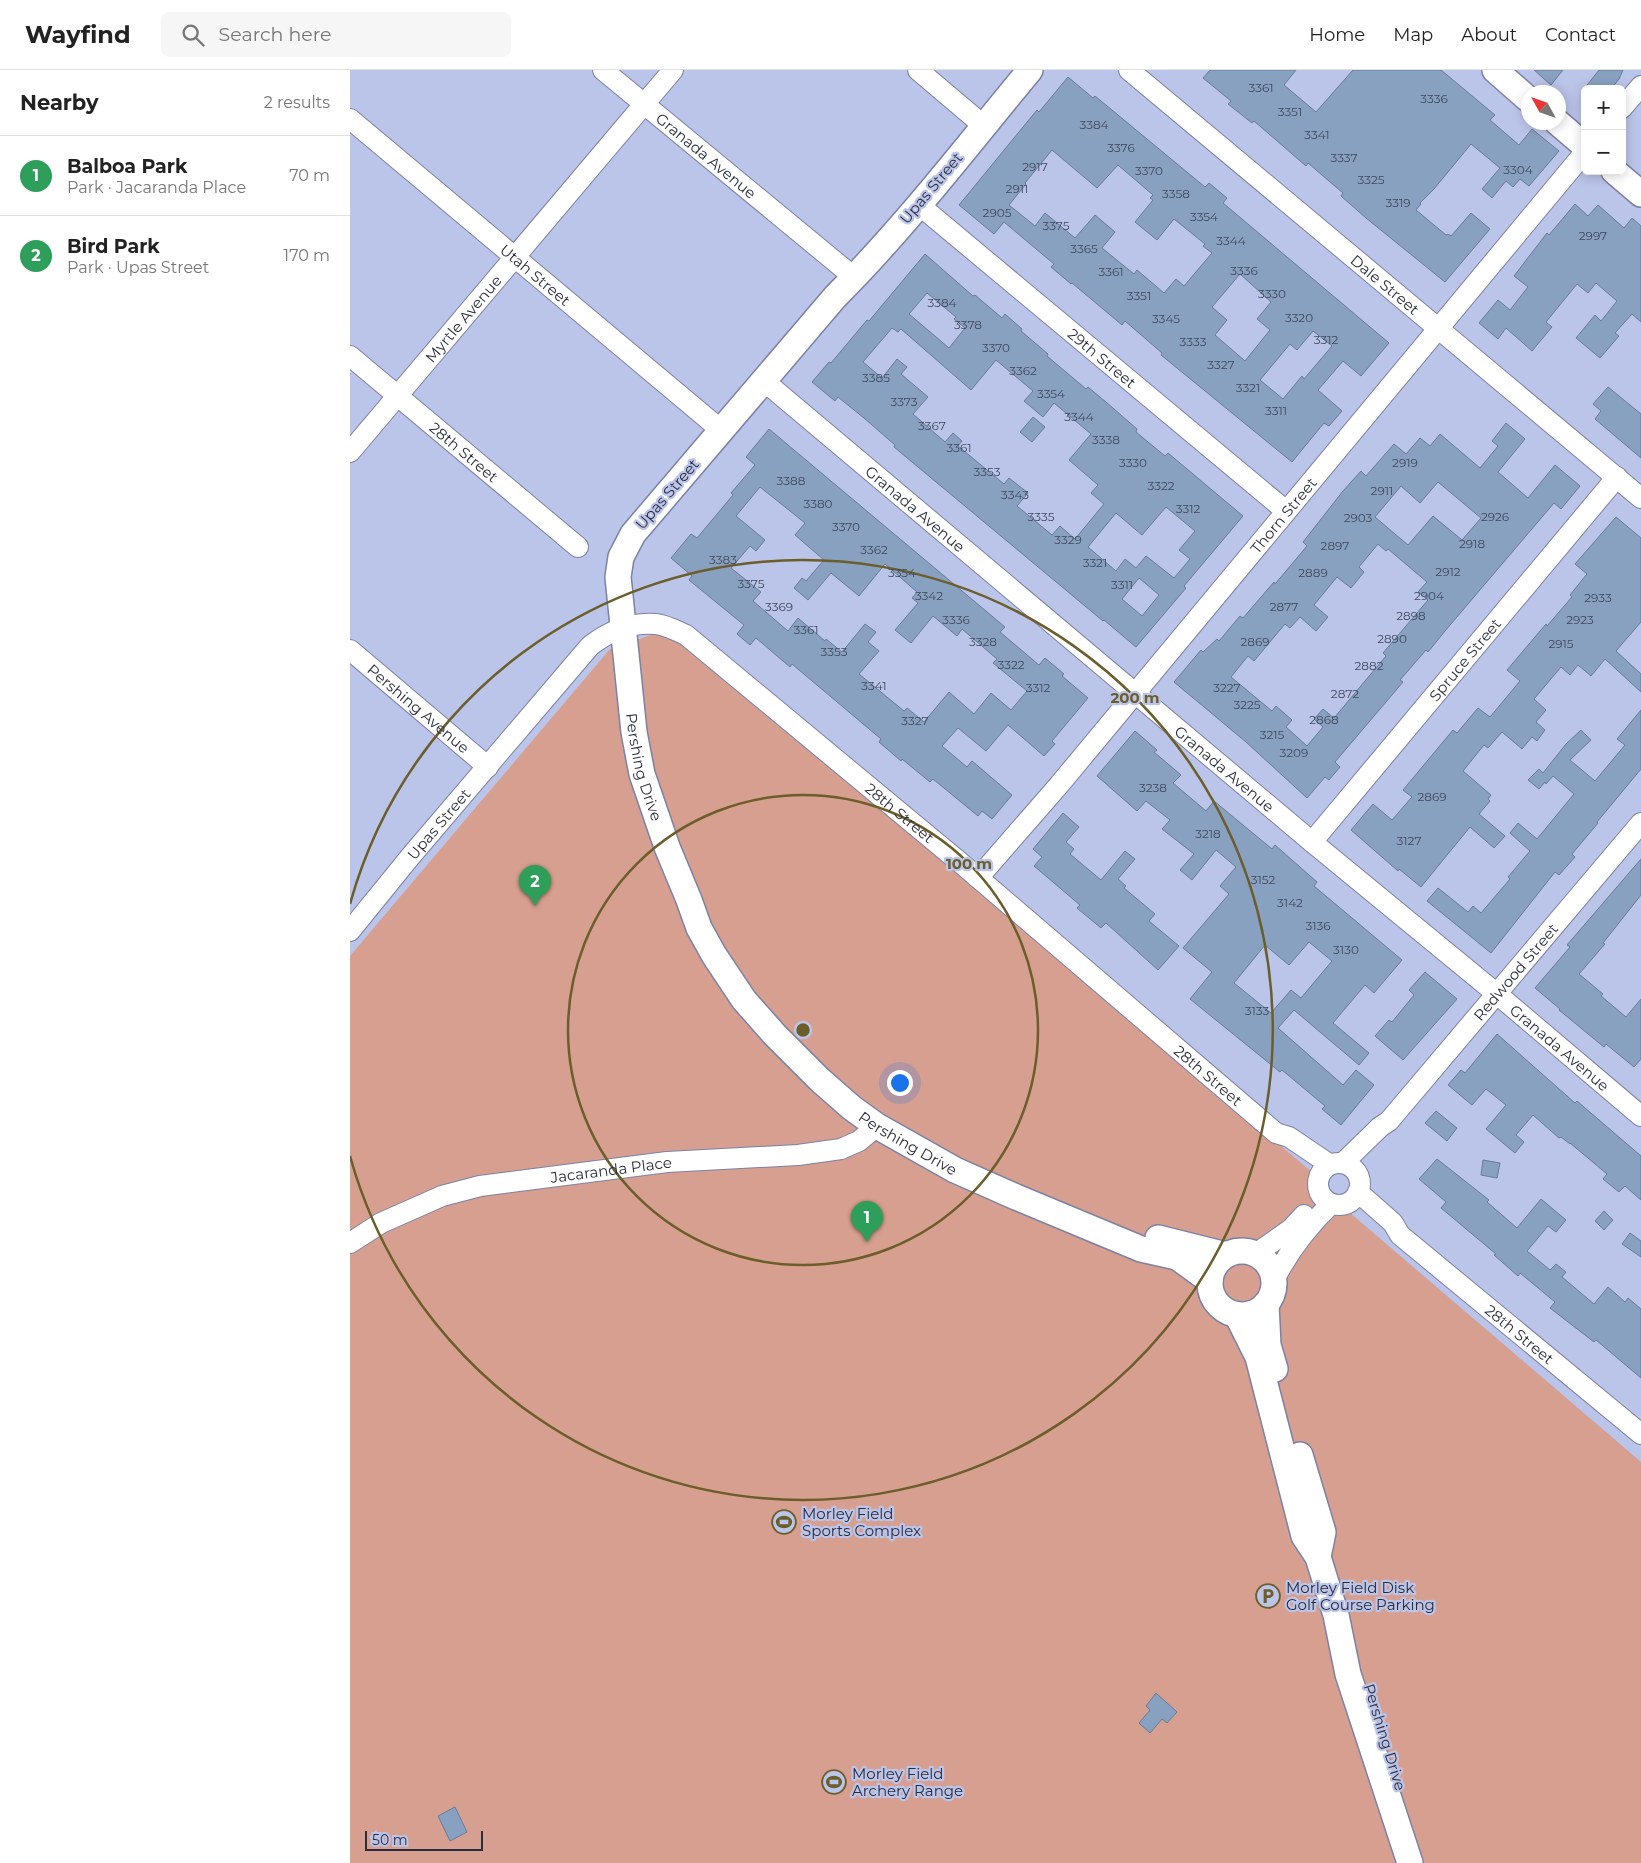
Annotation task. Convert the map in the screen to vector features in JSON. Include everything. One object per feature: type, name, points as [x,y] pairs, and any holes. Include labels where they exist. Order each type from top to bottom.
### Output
[{"type":"main road","name":"Upas Street","points":[[622,628],[618,577],[621,557],[633,534],[835,297],[855,278],[1030,70]]},
{"type":"main road","points":[[1494,70],[1521,93]]},
{"type":"main road","points":[[1566,130],[1581,143]]},
{"type":"main road","points":[[1619,175],[1641,194]]},
{"type":"main road","name":"Pershing Drive","points":[[622,628],[634,732],[642,774],[667,847],[699,928],[710,949],[744,1000],[775,1035],[852,1108],[877,1126],[955,1170],[1141,1248],[1177,1258],[1210,1281]]},
{"type":"main road","name":"Pershing Drive","points":[[689,900],[704,918],[740,976],[769,1011],[808,1050],[852,1088],[920,1134],[964,1157],[1044,1193],[1156,1238],[1226,1256]]},
{"type":"main road","points":[[877,1126],[890,1125],[959,1163],[1012,1186],[1044,1193]]},
{"type":"main road","points":[[1241,1252],[1256,1255],[1268,1266],[1270,1293],[1258,1311],[1248,1315],[1237,1315],[1220,1307],[1214,1299],[1210,1281],[1215,1266],[1226,1256],[1241,1252]]},
{"type":"main road","name":"Pershing Drive","points":[[1270,1293],[1268,1345],[1323,1532],[1318,1557]]},
{"type":"main road","name":"Pershing Drive","points":[[1237,1315],[1258,1357],[1304,1536],[1318,1557],[1336,1615],[1348,1674],[1410,1863]]},
{"type":"main road","name":"Pershing Drive","points":[[1336,1615],[1361,1659],[1425,1863]]},
{"type":"street","name":"Granada Avenue","points":[[604,70],[855,278]]},
{"type":"street","name":"Myrtle Avenue","points":[[350,452],[674,70]]},
{"type":"street","points":[[918,70],[984,126]]},
{"type":"street","name":"Dale Street","points":[[1129,70],[1641,498]]},
{"type":"street","points":[[1626,103],[1641,86]]},
{"type":"street","name":"Utah Street","points":[[350,119],[721,430]]},
{"type":"street","name":"Thorn Street","points":[[978,878],[1059,785],[1581,157]]},
{"type":"street","name":"29th Street","points":[[918,204],[1286,511]]},
{"type":"street","name":"28th Street","points":[[350,356],[578,547]]},
{"type":"street","name":"Granada Avenue","points":[[764,381],[1312,842],[1498,994],[1641,1116]]},
{"type":"street","name":"Spruce Street","points":[[1312,842],[1617,477]]},
{"type":"street","name":"28th Street","points":[[622,628],[657,624],[686,635],[978,878],[1276,1134],[1279,1141],[1338,1184],[1386,1232],[1400,1235],[1641,1434]]},
{"type":"street","name":"Upas Street","points":[[350,931],[410,857],[590,646],[603,636],[622,628]]},
{"type":"street","name":"Pershing Avenue","points":[[350,650],[488,767]]},
{"type":"street","name":"Redwood Street","points":[[1256,1255],[1291,1229],[1338,1184],[1385,1134],[1389,1122],[1641,823]]},
{"type":"street","name":"Jacaranda Place","points":[[350,1243],[381,1223],[442,1196],[480,1186],[667,1162],[798,1155],[841,1149],[860,1140],[877,1126]]},
{"type":"street","name":"Redwood Street","points":[[1270,1293],[1290,1250],[1310,1226],[1338,1184]]},
{"type":"shaded area","points":[[653,617],[1326,1184],[1321,1188],[1641,1462],[1641,1863],[350,1863],[350,956],[610,649],[651,635]]},
{"type":"building","points":[[1210,70],[1296,70],[1284,85],[1316,112],[1353,70],[1441,70],[1495,115],[1490,120],[1519,145],[1533,130],[1559,151],[1529,186],[1520,179],[1513,187],[1506,181],[1492,198],[1482,189],[1500,168],[1471,144],[1416,210],[1446,235],[1451,236],[1471,213],[1490,229],[1445,282],[1366,218],[1341,196],[1343,193],[1308,163],[1306,166],[1254,121],[1252,123],[1228,104],[1231,101],[1203,78]]},
{"type":"building","points":[[1534,70],[1563,70],[1551,85]]},
{"type":"building","points":[[1599,70],[1623,70],[1614,85],[1587,85]]},
{"type":"building","points":[[1068,77],[1093,98],[1095,96],[1205,187],[1209,183],[1227,198],[1223,203],[1389,343],[1361,376],[1343,361],[1318,390],[1342,411],[1329,426],[1324,423],[1292,462],[1161,355],[1162,353],[1125,321],[1122,325],[1071,284],[1051,267],[1054,264],[1004,222],[994,234],[959,205],[1037,110],[1039,112]],"holes":[[[1052,150],[1097,188],[1118,165],[1153,195],[1150,198],[1153,200],[1135,222],[1157,240],[1174,219],[1205,244],[1203,246],[1212,253],[1184,286],[1176,279],[1164,293],[1137,270],[1134,274],[1102,248],[1115,232],[1095,215],[1075,238],[1045,213],[1035,226],[1009,205]],[[1240,274],[1271,302],[1257,319],[1270,330],[1245,361],[1215,335],[1227,320],[1212,307]],[[1313,331],[1332,346],[1304,379],[1302,376],[1283,399],[1260,380],[1290,344],[1297,350]]]},
{"type":"building","points":[[1575,204],[1588,216],[1598,205],[1624,228],[1632,218],[1641,226],[1641,322],[1632,314],[1615,333],[1619,336],[1600,358],[1576,338],[1595,315],[1601,321],[1617,301],[1596,283],[1588,293],[1577,284],[1546,322],[1552,327],[1532,351],[1506,328],[1498,339],[1479,323],[1498,300],[1510,310],[1528,287],[1514,276],[1547,233],[1549,235]]},
{"type":"building","points":[[925,254],[973,296],[975,295],[1002,318],[1005,314],[1022,329],[1021,331],[1048,354],[1047,356],[1086,389],[1088,387],[1106,402],[1137,429],[1136,432],[1165,456],[1168,453],[1243,516],[1136,647],[894,447],[895,445],[864,418],[838,397],[835,401],[812,382],[829,362],[831,363],[867,320],[869,321]],"holes":[[[927,293],[956,317],[954,319],[965,328],[949,348],[909,314]],[[892,328],[898,332],[901,329],[971,390],[996,360],[1033,391],[1024,401],[1043,417],[1054,403],[1091,434],[1069,460],[1098,485],[1091,493],[1104,504],[1075,539],[1060,526],[1052,535],[1017,506],[1028,493],[1009,478],[1004,484],[958,446],[962,441],[953,433],[945,442],[913,414],[928,397],[901,374],[907,367],[897,359],[882,378],[863,362]],[[1166,507],[1195,531],[1179,550],[1190,559],[1174,578],[1146,556],[1136,568],[1125,559],[1116,571],[1088,547],[1116,513],[1142,535]],[[1139,578],[1159,595],[1142,616],[1122,599]]]},
{"type":"building","points":[[1608,387],[1641,414],[1641,458],[1595,419],[1601,411],[1593,404]]},
{"type":"building","points":[[1033,417],[1045,427],[1032,442],[1020,432]]},
{"type":"building","points":[[1506,423],[1525,439],[1498,472],[1528,498],[1555,465],[1580,486],[1561,509],[1554,503],[1428,652],[1426,650],[1400,680],[1403,682],[1335,762],[1340,767],[1329,780],[1325,777],[1307,798],[1246,742],[1174,682],[1201,650],[1203,652],[1217,639],[1219,641],[1240,616],[1243,618],[1274,582],[1275,584],[1307,546],[1303,542],[1343,491],[1361,471],[1366,476],[1394,444],[1406,454],[1420,438],[1430,446],[1440,434],[1480,468],[1498,446],[1492,441]],"holes":[[[1438,482],[1481,518],[1462,540],[1433,516],[1408,545],[1375,517],[1401,486],[1420,503]],[[1378,544],[1386,551],[1388,549],[1427,582],[1418,592],[1428,600],[1383,653],[1386,656],[1334,718],[1323,709],[1314,719],[1323,727],[1307,746],[1286,727],[1292,720],[1276,706],[1272,711],[1231,677],[1248,656],[1254,661],[1285,624],[1290,628],[1300,617],[1316,631],[1328,617],[1314,605],[1337,577],[1351,588],[1364,572],[1359,567]]]},
{"type":"building","points":[[769,429],[1005,627],[1000,632],[1039,665],[1045,658],[1064,674],[1062,676],[1088,698],[1052,741],[1055,744],[1044,756],[1008,725],[986,751],[958,728],[942,746],[967,767],[972,761],[1012,795],[992,819],[982,811],[978,816],[933,779],[930,782],[902,759],[901,761],[879,742],[881,739],[792,664],[790,667],[756,638],[750,645],[737,634],[744,625],[689,580],[692,576],[671,558],[691,534],[697,538],[733,495],[731,493],[755,465],[746,457]],"holes":[[[760,487],[805,523],[795,535],[824,560],[806,581],[802,578],[794,588],[808,600],[831,573],[859,596],[885,564],[917,592],[912,598],[918,603],[895,630],[911,643],[933,616],[957,636],[962,629],[997,659],[993,663],[1027,691],[1011,710],[991,693],[974,714],[949,692],[924,722],[907,708],[904,711],[859,674],[879,651],[868,642],[876,632],[865,624],[842,652],[826,639],[825,641],[798,618],[788,631],[753,601],[761,592],[731,568],[750,546],[756,551],[765,540],[736,516]]]},
{"type":"building","points":[[1616,517],[1641,538],[1641,622],[1616,651],[1641,674],[1641,692],[1605,659],[1591,676],[1578,665],[1570,675],[1561,667],[1534,699],[1546,710],[1536,722],[1545,730],[1537,741],[1532,737],[1522,749],[1502,732],[1488,748],[1484,745],[1463,771],[1491,795],[1488,799],[1490,801],[1479,814],[1505,836],[1494,848],[1470,827],[1421,887],[1399,869],[1398,871],[1351,830],[1373,804],[1392,820],[1412,797],[1403,790],[1453,730],[1457,733],[1478,708],[1490,717],[1520,681],[1507,670],[1572,597],[1570,595],[1587,574],[1575,564]]},
{"type":"building","points":[[1641,710],[1641,769],[1572,854],[1575,857],[1559,875],[1555,872],[1491,953],[1427,901],[1438,888],[1468,912],[1473,906],[1481,913],[1510,879],[1508,877],[1530,851],[1510,833],[1518,823],[1537,839],[1574,794],[1553,776],[1539,789],[1528,780],[1539,769],[1543,773],[1566,744],[1581,730],[1591,740],[1570,760],[1595,781],[1625,745],[1617,739]]},
{"type":"building","points":[[1135,731],[1157,750],[1154,752],[1181,775],[1173,783],[1206,811],[1214,801],[1272,849],[1275,845],[1317,882],[1314,886],[1402,960],[1374,993],[1365,985],[1333,1023],[1369,1053],[1359,1065],[1294,1010],[1278,1028],[1343,1085],[1356,1070],[1374,1085],[1341,1125],[1322,1109],[1325,1106],[1282,1070],[1280,1072],[1190,999],[1212,972],[1183,948],[1229,894],[1220,886],[1236,867],[1216,850],[1192,880],[1180,870],[1194,854],[1162,829],[1170,820],[1146,801],[1137,811],[1097,776]],"holes":[[[1309,942],[1332,961],[1301,998],[1291,990],[1271,1013],[1234,983],[1265,945],[1289,965]]]},
{"type":"building","points":[[1063,813],[1079,827],[1066,842],[1074,849],[1070,854],[1101,880],[1125,851],[1135,859],[1118,879],[1126,886],[1124,888],[1155,914],[1149,921],[1179,946],[1158,970],[1106,923],[1101,928],[1077,908],[1080,905],[1034,866],[1042,857],[1033,849]]},
{"type":"building","points":[[1641,859],[1641,895],[1603,943],[1605,944],[1579,974],[1626,1017],[1641,999],[1641,1059],[1634,1067],[1606,1044],[1604,1047],[1535,988],[1570,947],[1567,945]]},
{"type":"building","points":[[1425,972],[1457,999],[1403,1060],[1375,1036],[1389,1020],[1392,1022],[1414,995],[1409,990]]},
{"type":"building","points":[[1497,1034],[1575,1103],[1577,1101],[1641,1156],[1641,1200],[1625,1186],[1619,1192],[1603,1179],[1607,1174],[1570,1143],[1561,1137],[1559,1138],[1533,1115],[1516,1135],[1524,1142],[1515,1153],[1486,1129],[1506,1105],[1486,1089],[1472,1105],[1448,1085],[1461,1070],[1465,1073]]},
{"type":"building","points":[[1436,1111],[1457,1128],[1447,1141],[1425,1123]]},
{"type":"building","points":[[1437,1159],[1489,1200],[1487,1202],[1517,1228],[1541,1199],[1566,1220],[1556,1232],[1548,1226],[1527,1251],[1550,1270],[1556,1264],[1566,1272],[1562,1277],[1594,1304],[1608,1287],[1625,1302],[1628,1298],[1641,1309],[1641,1378],[1596,1340],[1594,1342],[1550,1308],[1555,1302],[1520,1273],[1518,1276],[1494,1255],[1496,1254],[1441,1208],[1446,1202],[1419,1179]]},
{"type":"building","points":[[1483,1160],[1500,1163],[1497,1178],[1481,1175]]},
{"type":"building","points":[[1604,1211],[1613,1220],[1604,1230],[1595,1221]]},
{"type":"building","points":[[1630,1233],[1641,1241],[1641,1257],[1622,1244]]},
{"type":"building","points":[[1156,1693],[1177,1712],[1167,1723],[1162,1719],[1150,1733],[1139,1723],[1150,1710],[1146,1706]]},
{"type":"building","points":[[455,1807],[467,1832],[450,1841],[438,1816]]},
{"type":"place","name":"Bird Park","points":[[535,906]]},
{"type":"place","name":"Balboa Park","points":[[867,1242]]},
{"type":"place","name":"Morley Field Sports Complex","points":[[784,1522]]},
{"type":"place","name":"Morley Field Disk Golf Course Parking","points":[[1268,1596]]},
{"type":"place","name":"Morley Field Archery Range","points":[[834,1782]]}]
